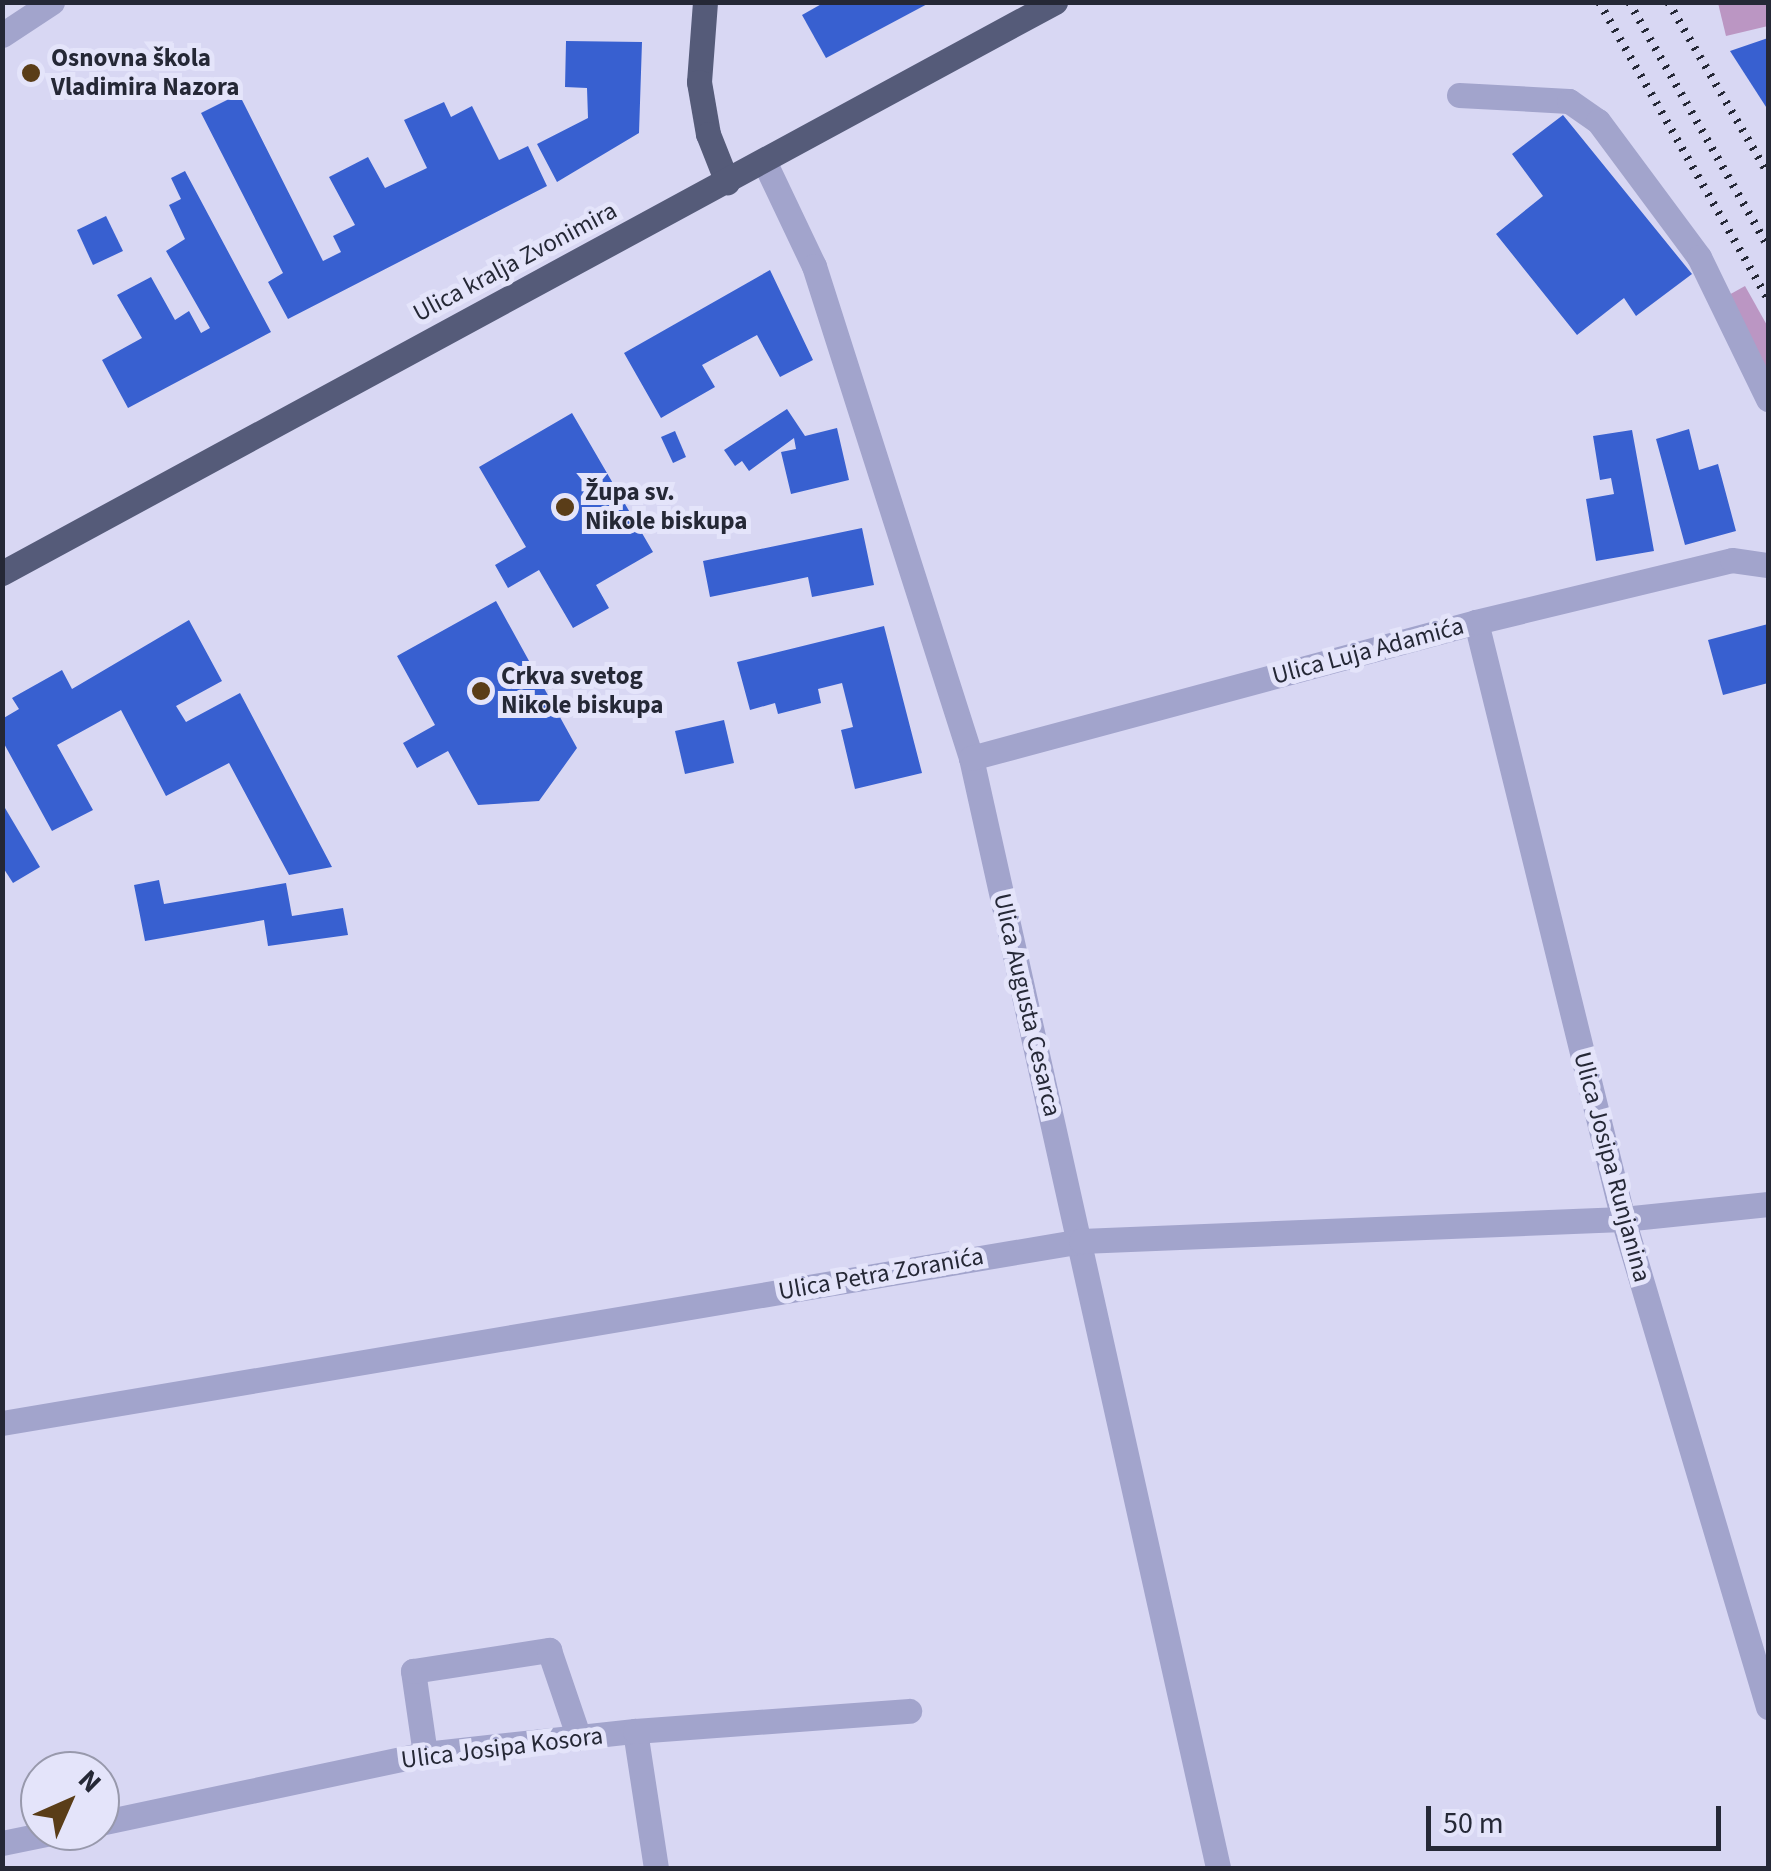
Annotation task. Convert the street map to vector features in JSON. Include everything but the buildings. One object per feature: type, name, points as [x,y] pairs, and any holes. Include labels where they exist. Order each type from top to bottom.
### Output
[{"type":"main road","points":[[705,2],[700,82],[708,134],[727,182]]},
{"type":"main road","name":"Ulica kralja Zvonimira","points":[[2,574],[765,163],[1055,2]]},
{"type":"street","points":[[2,35],[52,2]]},
{"type":"street","points":[[1459,95],[1570,100],[1598,121],[1699,258],[1768,399]]},
{"type":"street","name":"Ulica Augusta Cesarca","points":[[765,163],[814,266],[970,758],[1081,1241],[1218,1868]]},
{"type":"street","name":"Ulica Luja Adamića","points":[[970,758],[1476,622],[1732,560],[1768,565]]},
{"type":"street","name":"Ulica Josipa Runjanina","points":[[1476,622],[1622,1219],[1768,1707]]},
{"type":"street","name":"Ulica Petra Zoranića","points":[[2,1422],[1081,1241],[1622,1219],[1768,1204]]},
{"type":"street","points":[[425,1754],[413,1670],[549,1650],[579,1738]]},
{"type":"street","name":"Ulica Josipa Kosora","points":[[120,1819],[425,1754],[635,1730],[909,1711]]},
{"type":"street","points":[[635,1730],[656,1868]]},
{"type":"shaded area","points":[[1718,3],[1768,3],[1768,26],[1726,36]]},
{"type":"shaded area","points":[[1745,286],[1768,327],[1768,373],[1727,296]]},
{"type":"railway","points":[[1599,2],[1768,299]]},
{"type":"railway","points":[[1629,2],[1768,247]]},
{"type":"railway","points":[[1668,2],[1768,174]]},
{"type":"place","name":"Osnovna škola Vladimira Nazora","points":[[31,73]]},
{"type":"place","name":"Župa sv. Nikole biskupa","points":[[565,507]]},
{"type":"place","name":"Crkva svetog Nikole biskupa","points":[[481,691]]}]
